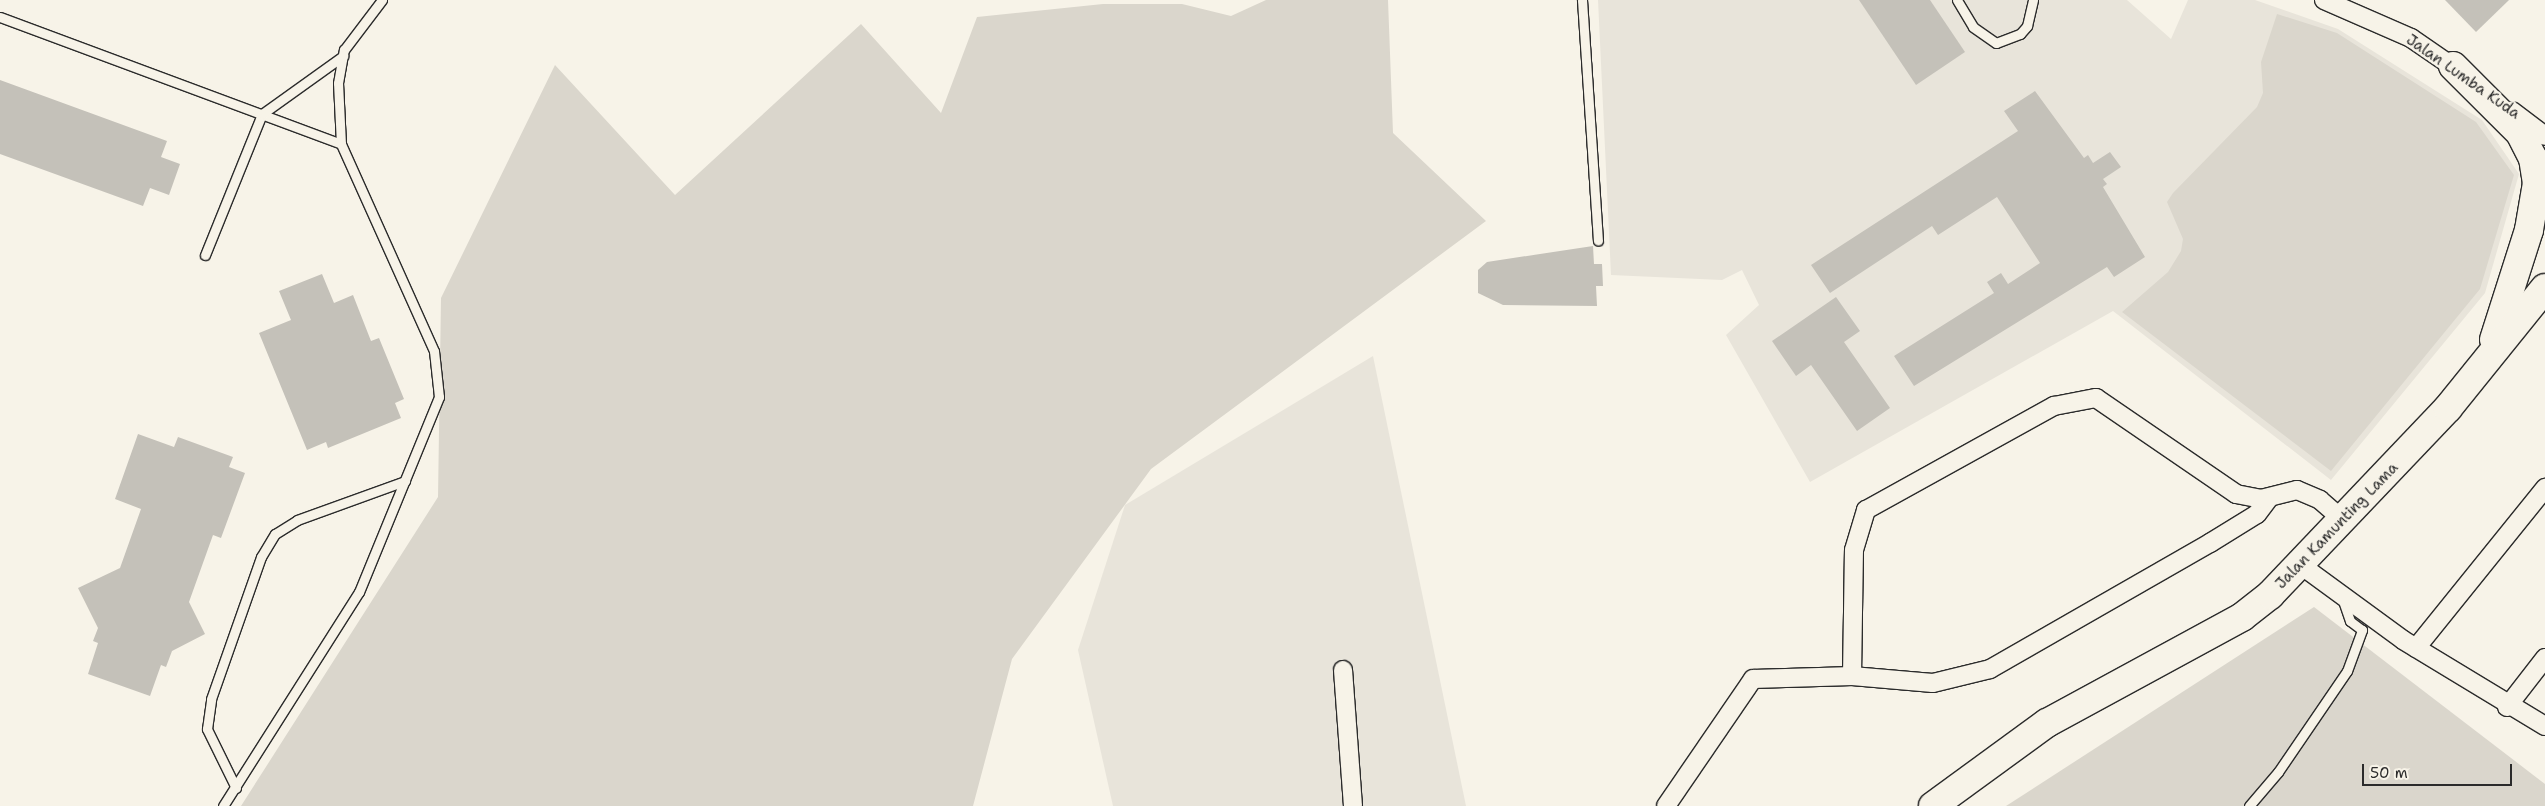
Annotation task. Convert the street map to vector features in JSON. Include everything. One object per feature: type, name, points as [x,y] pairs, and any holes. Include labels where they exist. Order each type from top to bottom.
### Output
[{"type":"main road","points":[[2453,66],[2520,133],[2533,158],[2537,183],[2529,230],[2504,317],[2485,362]]},
{"type":"main road","name":"Jalan Kamunting Lama","points":[[1933,806],[2046,723],[2242,616],[2302,566],[2485,362],[2542,295]]},
{"type":"street","name":"Jalan Lumba Kuda","points":[[2324,0],[2373,19],[2453,66],[2545,136]]},
{"type":"street","points":[[1852,676],[1854,550],[1866,510],[2054,406],[2096,398],[2216,484],[2250,498],[2270,497],[2288,490],[2306,492],[2344,521]]},
{"type":"street","points":[[1666,806],[1753,679],[1852,676],[1933,684],[1990,669],[2210,543],[2257,514],[2270,497]]},
{"type":"street","points":[[2416,648],[2542,499]]},
{"type":"street","points":[[2302,566],[2416,648],[2507,707],[2545,726]]},
{"type":"street","points":[[2507,707],[2545,658]]},
{"type":"street","points":[[1343,670],[1353,806]]},
{"type":"lane","points":[[205,255],[262,114],[343,56],[382,0]]},
{"type":"lane","points":[[1582,0],[1598,240]]},
{"type":"lane","points":[[1957,0],[1973,27],[1996,43],[2020,34],[2027,26],[2033,0]]},
{"type":"lane","points":[[0,17],[341,144]]},
{"type":"lane","points":[[223,806],[359,592],[439,397],[434,351],[341,144],[338,83],[343,56]]},
{"type":"lane","points":[[236,788],[207,729],[210,709],[261,557],[275,534],[297,520],[405,481]]},
{"type":"lane","points":[[2249,806],[2278,772],[2347,671],[2362,630],[2350,621],[2342,596]]},
{"type":"shaded area","points":[[1266,0],[1388,0],[1393,133],[1486,221],[1151,469],[1012,659],[973,806],[241,806],[438,497],[441,298],[555,65],[675,195],[861,24],[941,113],[977,17],[1103,4],[1182,4],[1231,16]]},
{"type":"shaded area","points":[[1598,0],[2127,0],[2171,39],[2188,0],[2255,0],[2338,29],[2482,120],[2519,174],[2485,293],[2331,480],[2113,311],[1810,482],[1726,335],[1759,305],[1742,270],[1722,280],[1611,275]]},
{"type":"shaded area","points":[[2277,14],[2337,33],[2476,122],[2514,175],[2480,289],[2331,471],[2122,312],[2168,272],[2181,251],[2183,239],[2167,202],[2173,193],[2257,107],[2263,93],[2261,62]]},
{"type":"shaded area","points":[[1373,356],[1466,806],[1113,806],[1078,650],[1125,505]]},
{"type":"shaded area","points":[[2314,607],[2545,784],[2545,806],[2006,806]]},
{"type":"building","points":[[1859,0],[1930,0],[1965,52],[1916,85]]},
{"type":"building","points":[[2445,0],[2509,0],[2476,32]]},
{"type":"building","points":[[0,80],[167,141],[161,157],[180,164],[169,195],[150,188],[143,206],[0,154]]},
{"type":"building","points":[[2035,91],[2084,158],[2088,155],[2093,163],[2110,152],[2121,167],[2103,179],[2107,184],[2103,187],[2145,257],[2114,277],[2107,267],[1914,386],[1894,356],[1994,293],[1987,282],[2001,273],[2008,284],[2040,263],[1997,197],[1938,235],[1932,226],[1830,293],[1811,265],[2018,131],[2004,111]]},
{"type":"building","points":[[1593,246],[1594,264],[1602,264],[1603,286],[1596,286],[1597,306],[1503,305],[1478,293],[1478,270],[1487,262]]},
{"type":"building","points":[[322,274],[334,303],[353,295],[371,341],[379,338],[404,399],[395,403],[401,418],[328,448],[326,442],[307,450],[259,333],[291,320],[279,291]]},
{"type":"building","points":[[1836,297],[1860,331],[1844,342],[1890,408],[1857,431],[1811,365],[1796,376],[1772,341]]},
{"type":"building","points":[[138,434],[174,447],[178,437],[233,457],[229,467],[245,473],[221,538],[213,535],[189,602],[205,634],[172,651],[166,667],[161,665],[150,696],[88,674],[98,643],[93,641],[98,628],[78,588],[120,568],[141,509],[115,499]]}]
